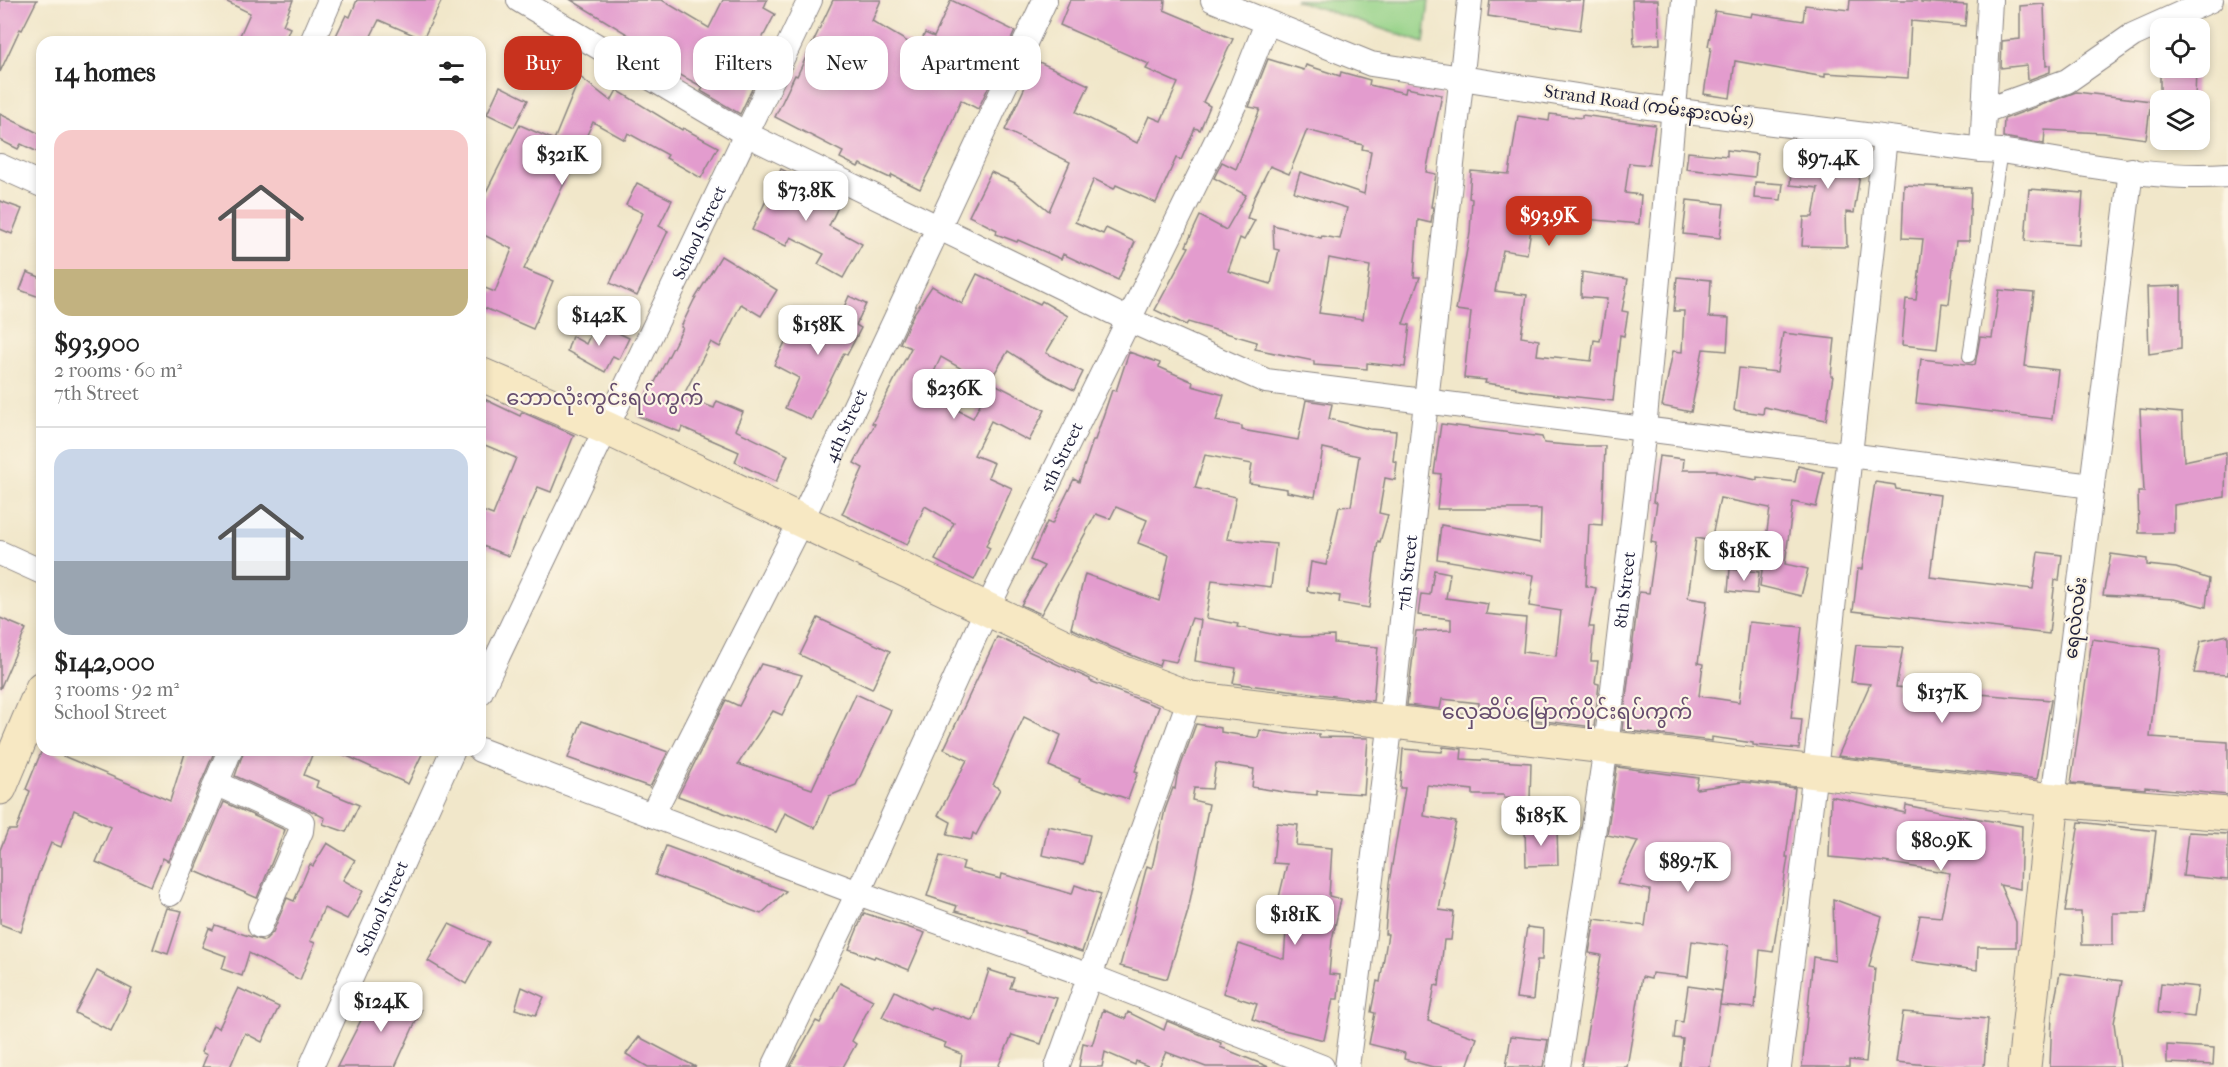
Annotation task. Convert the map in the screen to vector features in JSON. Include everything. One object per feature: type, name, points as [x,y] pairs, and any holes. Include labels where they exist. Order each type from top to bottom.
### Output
[{"type":"main road","points":[[486,377],[606,428],[1111,668],[1190,698],[2054,800],[2228,814]]},
{"type":"main road","points":[[0,788],[36,702]]},
{"type":"main road","name":"ရေလဲလမ်း","points":[[2024,1067],[2054,800]]},
{"type":"street","points":[[315,36],[330,0]]},
{"type":"street","points":[[519,0],[746,134],[1129,320],[1266,381],[2092,486]]},
{"type":"street","name":"School Street","points":[[486,680],[810,0]]},
{"type":"street","name":"4th Street","points":[[652,815],[801,521],[1046,0]]},
{"type":"street","name":"Strand Road (ကမ်းနားလမ်း)","points":[[1214,0],[1371,64],[1673,110],[2177,176],[2228,175]]},
{"type":"street","name":"7th Street","points":[[1347,1067],[1391,722],[1470,0]]},
{"type":"street","name":"8th Street","points":[[1558,1067],[1606,747],[1644,429],[1684,0]]},
{"type":"street","points":[[1990,0],[1984,111],[1991,151]]},
{"type":"street","points":[[1984,111],[2067,81],[2133,35],[2211,0]]},
{"type":"street","name":"5th Street","points":[[774,1067],[858,893],[987,609],[1236,101],[1267,23]]},
{"type":"street","points":[[1779,1067],[1815,771],[1885,138]]},
{"type":"street","points":[[0,166],[36,181]]},
{"type":"street","name":"ရေလဲလမ်း","points":[[2054,800],[2131,170]]},
{"type":"street","points":[[0,553],[36,569]]},
{"type":"street","points":[[1057,1067],[1190,698]]},
{"type":"street","points":[[486,752],[858,893],[1090,976],[1322,1067]]},
{"type":"street","points":[[170,894],[227,756]]},
{"type":"street","name":"School Street","points":[[310,1067],[450,756]]},
{"type":"street","points":[[216,783],[302,822],[302,831],[260,926]]},
{"type":"lane","points":[[1969,356],[1991,151]]},
{"type":"green space","points":[[1295,0],[1429,0],[1424,43]]},
{"type":"building","points":[[0,0],[37,0],[22,30],[20,29],[0,72]]},
{"type":"building","points":[[223,0],[293,0],[283,25],[290,28],[287,36],[240,36],[250,13]]},
{"type":"building","points":[[357,0],[442,0],[424,36],[416,36],[379,20],[371,36],[336,36],[346,15],[350,17]]},
{"type":"building","points":[[571,0],[662,0],[709,28],[723,0],[767,0],[764,8],[775,14],[764,36],[693,36],[693,82],[681,75],[681,36],[630,36]]},
{"type":"building","points":[[833,0],[881,0],[872,21],[900,37],[900,90],[987,90],[978,109],[961,100],[940,150],[920,189],[892,175],[890,178],[860,164],[858,167],[840,158],[843,152],[775,117],[788,90],[793,90],[793,79],[805,59],[805,90],[888,90],[888,36],[816,36]]},
{"type":"building","points":[[951,0],[1015,31],[1013,36],[934,36]]},
{"type":"building","points":[[1070,0],[1165,0],[1164,10],[1233,39],[1203,102],[1210,106],[1200,130],[1195,128],[1181,160],[1176,158],[1156,203],[1116,185],[1114,189],[1094,179],[1075,222],[1103,234],[1106,228],[1135,242],[1118,280],[1063,254],[1061,259],[1018,240],[1017,242],[996,234],[997,230],[969,216],[991,172],[1015,183],[1049,211],[1070,162],[1005,130],[1024,90],[1041,90],[1041,63],[1089,85],[1076,112],[1137,143],[1149,116],[1161,121],[1178,83],[1146,69],[1149,64],[1060,25]]},
{"type":"building","points":[[1490,0],[1584,0],[1580,30],[1488,16]]},
{"type":"building","points":[[1632,0],[1658,0],[1660,44],[1634,46]]},
{"type":"building","points":[[1850,0],[1921,0],[1921,2],[1967,5],[1965,26],[1911,21],[1908,78],[1825,73],[1825,77],[1735,61],[1730,98],[1704,94],[1711,47],[1708,46],[1715,11],[1751,17],[1752,13],[1803,21],[1805,5],[1849,10]]},
{"type":"building","points":[[2044,4],[2046,66],[2050,65],[2050,72],[2028,80],[2027,65],[2001,68],[2002,41],[2020,39],[2020,6]]},
{"type":"building","points":[[1268,59],[1304,70],[1306,65],[1340,76],[1341,72],[1370,80],[1369,85],[1405,93],[1406,88],[1442,95],[1426,172],[1436,174],[1431,223],[1418,220],[1414,277],[1420,277],[1403,324],[1410,325],[1405,367],[1367,363],[1367,369],[1314,365],[1314,361],[1255,349],[1257,342],[1188,322],[1186,325],[1155,310],[1189,247],[1186,246],[1200,216],[1226,230],[1246,195],[1214,178],[1222,162],[1236,169],[1260,109],[1249,107]],"holes":[[[1307,130],[1363,145],[1362,149],[1371,151],[1364,194],[1300,172],[1294,192],[1347,208],[1340,239],[1322,236],[1321,238],[1273,225],[1274,249],[1279,250],[1271,284],[1228,271],[1240,238],[1244,240],[1255,220],[1247,218],[1270,166],[1289,174]],[[1329,258],[1370,266],[1363,319],[1319,313]]]},
{"type":"building","points":[[2160,78],[2196,78],[2195,90],[2160,90]]},
{"type":"building","points":[[582,79],[611,101],[617,90],[682,130],[683,128],[718,147],[701,178],[666,158],[668,155],[628,133],[625,140],[593,122],[524,269],[553,281],[533,329],[486,309],[486,288],[495,292],[512,249],[486,236],[486,192],[520,125],[554,140],[575,90],[582,90]]},
{"type":"building","points":[[500,86],[528,100],[514,127],[487,114]]},
{"type":"building","points":[[702,90],[751,90],[740,114]]},
{"type":"building","points":[[2076,92],[2150,101],[2146,139],[2103,133],[2045,130],[2044,144],[2003,137],[2004,119]]},
{"type":"building","points":[[0,114],[36,132],[36,151],[21,144],[18,149],[0,140]]},
{"type":"building","points":[[1550,114],[1582,118],[1582,115],[1655,125],[1649,165],[1629,163],[1625,193],[1641,195],[1639,224],[1585,219],[1584,226],[1533,217],[1527,254],[1503,250],[1495,291],[1527,295],[1521,337],[1539,340],[1537,355],[1591,361],[1594,340],[1600,341],[1607,299],[1581,297],[1582,272],[1628,279],[1622,311],[1628,312],[1624,336],[1620,335],[1613,401],[1533,392],[1485,383],[1486,380],[1464,378],[1471,312],[1456,310],[1470,233],[1471,171],[1509,174],[1518,116],[1549,121]]},
{"type":"building","points":[[1793,144],[1825,146],[1825,144],[1864,149],[1854,213],[1846,212],[1847,247],[1802,246],[1804,217],[1813,217],[1818,188],[1790,185]]},
{"type":"building","points":[[1727,150],[1757,154],[1755,177],[1686,169],[1688,152],[1727,156]]},
{"type":"building","points":[[781,169],[815,186],[812,192],[839,205],[829,226],[862,244],[843,278],[818,264],[824,254],[791,237],[786,246],[752,230]]},
{"type":"building","points":[[1755,182],[1783,184],[1781,200],[1754,198]]},
{"type":"building","points":[[637,183],[672,200],[659,226],[668,231],[637,296],[610,283],[643,213],[626,205]]},
{"type":"building","points":[[1904,185],[1971,188],[1969,241],[1956,241],[1949,304],[1942,303],[1937,349],[1902,345],[1906,299],[1916,300],[1923,239],[1902,238]]},
{"type":"building","points":[[2029,189],[2083,193],[2079,245],[2025,241]]},
{"type":"building","points":[[1687,200],[1724,204],[1720,238],[1683,234]]},
{"type":"building","points":[[0,201],[22,209],[12,234],[0,229]]},
{"type":"building","points":[[721,256],[777,290],[761,316],[741,304],[720,347],[711,342],[683,396],[714,408],[717,401],[743,412],[735,430],[788,455],[776,482],[735,462],[739,452],[682,427],[680,432],[638,416],[651,383],[654,384],[683,328],[681,327],[694,300]]},
{"type":"building","points":[[27,272],[36,276],[36,296],[20,290]]},
{"type":"building","points":[[977,274],[1040,304],[1042,301],[1068,316],[1046,353],[1083,372],[1074,390],[1048,377],[1008,351],[988,384],[941,357],[924,393],[973,418],[991,382],[1045,410],[1029,441],[991,421],[974,455],[994,463],[988,477],[1012,488],[986,546],[990,548],[974,580],[935,560],[954,523],[925,506],[907,545],[842,514],[863,468],[854,463],[911,348],[900,343],[913,315],[932,286],[962,304]]},
{"type":"building","points":[[1677,277],[1711,280],[1709,317],[1729,318],[1727,351],[1703,349],[1691,412],[1662,406],[1673,351],[1682,352],[1684,311],[1674,311]]},
{"type":"building","points":[[2181,286],[2181,349],[2149,354],[2147,287]]},
{"type":"building","points":[[1999,290],[2034,293],[2025,366],[2058,370],[2052,419],[1916,403],[1921,359],[1975,365],[1980,337],[1992,338]]},
{"type":"building","points":[[849,296],[866,304],[856,325],[861,328],[847,355],[844,353],[811,420],[785,408],[799,378],[774,365],[787,338],[789,339],[803,316],[826,330],[834,314],[840,316]]},
{"type":"building","points":[[596,322],[629,338],[619,359],[613,356],[605,372],[567,351],[572,336],[586,344]]},
{"type":"building","points":[[1783,333],[1835,339],[1831,376],[1833,376],[1826,420],[1764,407],[1763,414],[1734,410],[1739,368],[1777,372]]},
{"type":"building","points":[[1129,352],[1160,363],[1159,367],[1193,382],[1192,386],[1224,395],[1216,421],[1242,426],[1242,430],[1298,440],[1306,400],[1332,404],[1329,419],[1370,429],[1396,431],[1393,461],[1397,462],[1395,480],[1385,478],[1379,513],[1388,515],[1380,542],[1378,541],[1369,608],[1339,603],[1340,596],[1307,591],[1311,562],[1326,565],[1339,507],[1351,506],[1359,456],[1323,448],[1315,497],[1287,492],[1287,489],[1249,483],[1252,464],[1205,455],[1195,488],[1236,497],[1227,539],[1276,544],[1271,587],[1212,580],[1206,618],[1276,635],[1334,636],[1334,643],[1378,647],[1373,701],[1233,683],[1236,668],[1195,661],[1201,620],[1192,618],[1176,662],[1161,659],[1159,666],[1071,628],[1085,574],[1159,601],[1169,555],[1138,543],[1147,520],[1116,507],[1110,519],[1096,514],[1041,614],[1021,605],[1044,566],[1030,560],[1047,522],[1052,524],[1074,479],[1079,482],[1112,390],[1116,391]]},
{"type":"building","points":[[486,400],[520,416],[522,412],[574,435],[551,492],[538,487],[509,556],[486,547],[486,512],[493,515],[516,458],[486,446]]},
{"type":"building","points":[[2140,409],[2182,413],[2184,461],[2226,452],[2225,497],[2174,505],[2174,533],[2139,533],[2138,492],[2144,492]]},
{"type":"building","points":[[1441,424],[1542,437],[1544,443],[1605,446],[1602,525],[1589,524],[1586,586],[1596,588],[1589,627],[1594,627],[1591,661],[1598,661],[1595,683],[1599,684],[1594,727],[1478,713],[1479,703],[1442,699],[1440,709],[1407,705],[1416,631],[1451,630],[1451,619],[1418,615],[1421,594],[1430,595],[1434,570],[1450,573],[1446,598],[1488,604],[1486,614],[1526,618],[1523,652],[1556,656],[1561,611],[1529,606],[1534,575],[1437,559],[1441,525],[1540,543],[1541,509],[1437,509],[1441,474],[1434,473]]},
{"type":"building","points":[[1659,456],[1684,459],[1683,470],[1717,470],[1717,472],[1757,480],[1757,477],[1795,482],[1798,466],[1824,472],[1816,507],[1793,502],[1785,564],[1808,569],[1801,596],[1760,586],[1770,508],[1720,498],[1711,541],[1696,538],[1688,598],[1707,601],[1698,663],[1703,664],[1699,696],[1739,702],[1749,622],[1802,627],[1791,718],[1802,719],[1799,749],[1753,745],[1753,743],[1712,737],[1712,741],[1622,730],[1639,592],[1649,593],[1656,543],[1651,542],[1657,503],[1653,502]]},
{"type":"building","points":[[1875,482],[1895,485],[1896,489],[1940,495],[1930,577],[2033,589],[2038,552],[2062,555],[2059,581],[2055,580],[2049,634],[1853,611],[1858,569],[1862,569]]},
{"type":"building","points":[[2111,554],[2147,559],[2147,565],[2176,568],[2209,579],[2206,607],[2174,599],[2103,595]]},
{"type":"building","points":[[1730,569],[1759,572],[1757,594],[1728,591]]},
{"type":"building","points":[[0,618],[26,629],[0,689]]},
{"type":"building","points":[[818,618],[890,651],[872,689],[800,655]]},
{"type":"building","points":[[2228,635],[2228,675],[2194,673],[2201,641]]},
{"type":"building","points":[[997,637],[1090,679],[1090,681],[1159,707],[1135,771],[1138,772],[1128,799],[1079,782],[1080,779],[1049,766],[1061,735],[1024,717],[993,785],[1000,789],[976,835],[973,833],[971,840],[947,835],[951,822],[938,815],[967,760],[944,749]]},
{"type":"building","points":[[2092,639],[2160,649],[2150,737],[2228,742],[2228,795],[2071,783]]},
{"type":"building","points":[[1856,645],[1903,647],[1896,687],[2051,700],[2037,779],[1838,756],[1870,684],[1851,682]]},
{"type":"building","points":[[761,664],[802,675],[782,715],[773,711],[738,764],[812,789],[856,694],[891,710],[856,785],[829,796],[815,828],[785,813],[776,832],[678,796],[726,700],[739,706]]},
{"type":"building","points":[[582,721],[668,752],[650,787],[568,758]]},
{"type":"building","points":[[1196,724],[1221,728],[1221,732],[1258,738],[1260,730],[1286,734],[1319,734],[1319,737],[1368,738],[1364,794],[1317,791],[1317,795],[1252,787],[1254,769],[1216,763],[1212,789],[1194,788],[1192,800],[1209,804],[1188,911],[1167,979],[1120,966],[1147,866],[1152,868],[1165,810],[1173,788],[1175,789],[1177,776]]},
{"type":"building","points":[[1443,747],[1462,749],[1461,759],[1531,763],[1530,799],[1504,798],[1504,795],[1473,795],[1473,790],[1427,785],[1424,816],[1456,822],[1442,882],[1444,882],[1439,910],[1454,912],[1451,940],[1444,940],[1439,986],[1435,985],[1428,1021],[1477,1038],[1467,1067],[1433,1067],[1404,1059],[1405,1053],[1369,1044],[1375,1013],[1371,1012],[1377,981],[1380,982],[1388,934],[1385,934],[1389,883],[1405,788],[1400,788],[1403,749],[1442,752]]},
{"type":"building","points":[[40,756],[63,756],[170,801],[184,756],[212,756],[168,861],[163,858],[151,886],[96,862],[111,827],[74,810],[61,847],[51,843],[38,875],[21,932],[0,924],[0,850],[8,830],[16,830],[30,791],[26,789]]},
{"type":"building","points":[[242,756],[312,756],[304,775],[318,781],[316,787],[359,805],[346,832],[323,824],[325,818],[308,809],[235,776]]},
{"type":"building","points":[[347,756],[421,756],[408,784]]},
{"type":"building","points":[[1617,767],[1698,778],[1696,789],[1743,782],[1795,788],[1786,857],[1788,857],[1773,952],[1760,950],[1755,1008],[1720,1005],[1728,946],[1692,941],[1688,977],[1652,973],[1651,979],[1642,977],[1627,1067],[1581,1067],[1601,955],[1589,953],[1595,919],[1645,926],[1650,890],[1617,884],[1638,841],[1607,835]]},
{"type":"building","points":[[1831,796],[1905,813],[1906,805],[2022,826],[2020,889],[2000,885],[2016,922],[2016,947],[1978,947],[1977,970],[1911,961],[1920,915],[1941,917],[1950,873],[1884,862],[1829,857]]},
{"type":"building","points":[[224,802],[285,830],[257,898],[195,871]]},
{"type":"building","points":[[2079,822],[2156,831],[2146,913],[2113,913],[2113,945],[2082,945],[2081,912],[2065,912]]},
{"type":"building","points":[[1277,823],[1298,825],[1296,845],[1332,848],[1329,896],[1341,899],[1332,940],[1329,974],[1340,975],[1338,999],[1333,999],[1324,1040],[1252,1019],[1257,1004],[1223,993],[1239,944],[1284,959],[1287,917],[1275,914],[1287,864],[1273,863]]},
{"type":"building","points":[[1048,826],[1090,835],[1083,864],[1042,855]]},
{"type":"building","points":[[1525,828],[1557,828],[1558,865],[1526,866]]},
{"type":"building","points":[[2188,832],[2228,834],[2228,880],[2183,876]]},
{"type":"building","points":[[327,843],[355,860],[343,880],[363,891],[347,919],[324,908],[310,941],[315,943],[300,980],[249,953],[242,976],[222,969],[226,956],[202,947],[209,928],[213,930],[215,925],[264,941],[273,932],[287,898],[294,901],[310,864],[313,866]]},
{"type":"building","points":[[666,846],[786,891],[761,914],[655,875]]},
{"type":"building","points":[[940,856],[964,862],[962,869],[1001,879],[1002,874],[1072,894],[1075,885],[1101,894],[1082,952],[1025,933],[1025,931],[955,911],[957,906],[927,896]]},
{"type":"building","points":[[1833,899],[1882,917],[1869,967],[1875,968],[1866,1062],[1849,1060],[1849,1067],[1802,1067],[1813,957],[1835,961]]},
{"type":"building","points":[[167,908],[182,911],[168,954],[153,949]]},
{"type":"building","points":[[864,913],[925,933],[909,970],[875,956],[874,958],[849,949]]},
{"type":"building","points":[[449,924],[489,942],[466,984],[428,961]]},
{"type":"building","points":[[1527,927],[1543,929],[1542,960],[1537,960],[1533,1000],[1516,998]]},
{"type":"building","points":[[989,970],[1014,978],[1010,988],[1057,998],[1041,1044],[1012,1035],[998,1067],[960,1067],[962,1054],[944,1047],[946,1043],[882,1017],[895,991],[930,1009],[931,1007],[973,1021]]},
{"type":"building","points":[[97,971],[132,989],[111,1031],[75,1013]]},
{"type":"building","points":[[2060,973],[2122,981],[2114,1023],[2120,1067],[2050,1067],[2052,1015]]},
{"type":"building","points":[[840,983],[873,1000],[852,1041],[856,1044],[843,1067],[790,1067],[816,1021],[820,1023]]},
{"type":"building","points":[[2161,983],[2198,987],[2194,1017],[2158,1013]]},
{"type":"building","points":[[1688,986],[1722,991],[1710,1067],[1680,1067],[1683,1039],[1674,1038],[1676,1021],[1683,1022]]},
{"type":"building","points":[[522,987],[544,997],[536,1015],[515,1009]]},
{"type":"building","points":[[238,988],[279,1007],[262,1042],[245,1033],[230,1067],[202,1067],[207,1055],[201,1052],[213,1025],[219,1028]]},
{"type":"building","points":[[377,989],[421,1010],[395,1067],[337,1067]]},
{"type":"building","points":[[1103,1010],[1125,1019],[1128,1012],[1164,1030],[1167,1021],[1221,1043],[1220,1047],[1269,1067],[1206,1067],[1166,1052],[1159,1067],[1150,1067],[1136,1061],[1135,1065],[1105,1052],[1102,1067],[1079,1067],[1083,1043],[1092,1045]]},
{"type":"building","points":[[1903,1012],[1988,1019],[1984,1067],[1950,1067],[1896,1062]]},
{"type":"building","points":[[1511,1036],[1548,1040],[1543,1067],[1506,1067]]},
{"type":"building","points":[[639,1037],[696,1067],[648,1067],[626,1054]]},
{"type":"building","points":[[2167,1045],[2214,1048],[2213,1065],[2167,1063]]},
{"type":"district","name":"ဘောလုံးကွင်းရပ်ကွက်","points":[[605,398]]},
{"type":"district","name":"လှေဆိပ်မြောက်ပိုင်းရပ်ကွက်","points":[[1567,712]]}]
